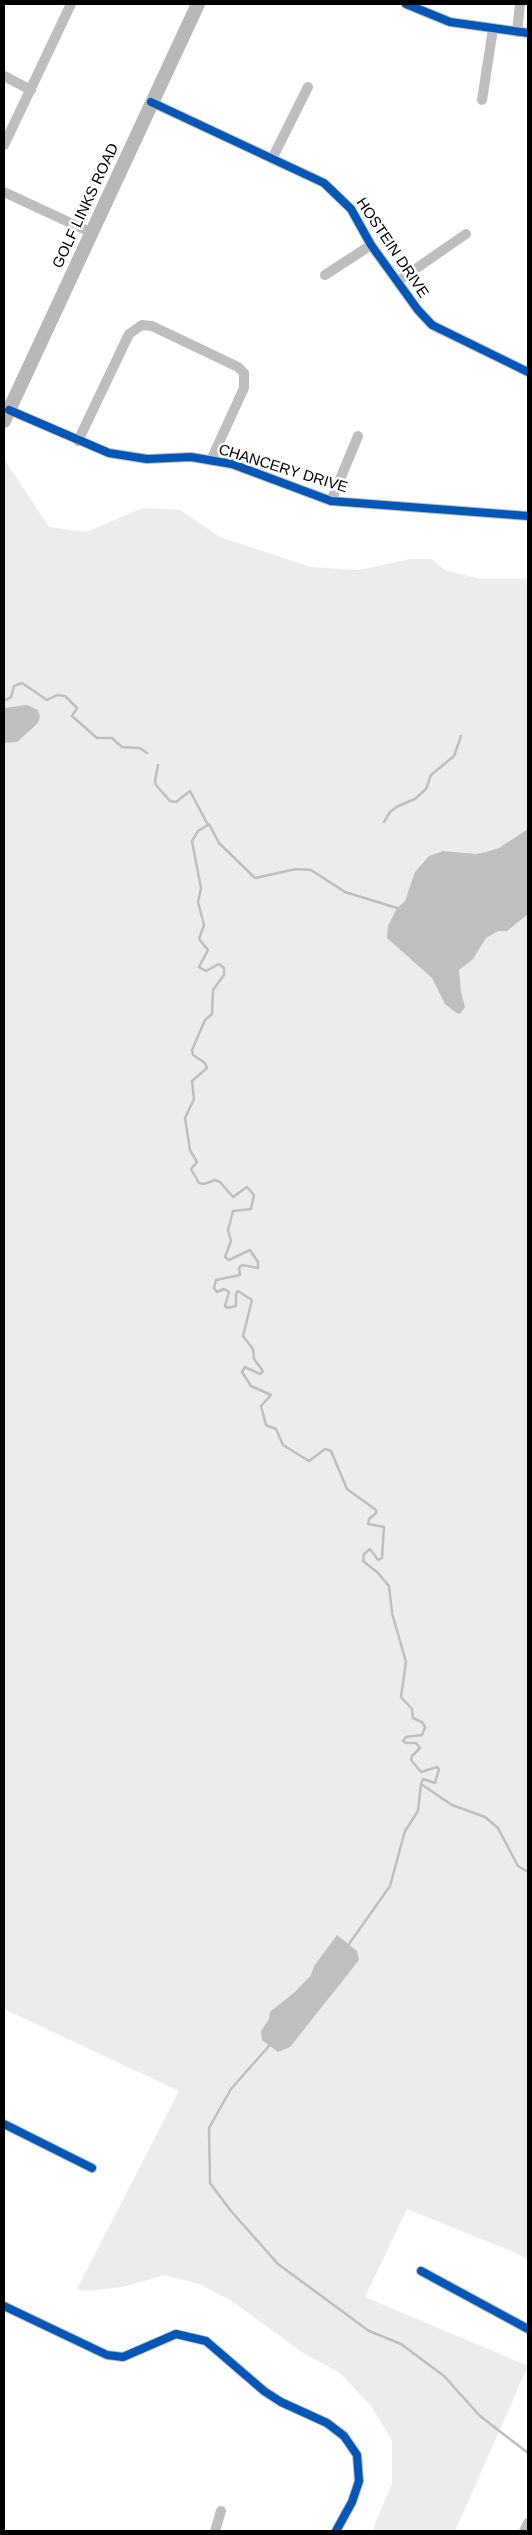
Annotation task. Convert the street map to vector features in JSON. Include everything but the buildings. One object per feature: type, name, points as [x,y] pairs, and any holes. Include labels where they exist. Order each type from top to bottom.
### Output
[{"type":"main road","name":"GOLF LINKS ROAD","points":[[6,415],[198,4]]},
{"type":"street","points":[[4,145],[71,4]]},
{"type":"street","points":[[406,4],[450,22],[528,33]]},
{"type":"street","points":[[517,32],[520,4]]},
{"type":"street","points":[[482,100],[493,29]]},
{"type":"street","points":[[4,76],[31,90]]},
{"type":"street","points":[[272,159],[308,87]]},
{"type":"street","name":"HOSTEIN DRIVE","points":[[151,102],[324,183],[351,210],[371,245],[418,310],[432,325],[528,372]]},
{"type":"street","points":[[4,192],[92,233]]},
{"type":"street","points":[[398,281],[466,234]]},
{"type":"street","points":[[325,275],[371,245]]},
{"type":"street","points":[[78,440],[129,334],[142,325],[152,326],[238,367],[244,373],[244,388],[211,460]]},
{"type":"street","name":"CHANCERY DRIVE","points":[[6,415],[78,440],[108,453],[126,457],[146,459],[191,457],[232,464],[331,502],[528,516]]},
{"type":"street","points":[[331,502],[358,436]]},
{"type":"street","points":[[4,2124],[92,2168]]},
{"type":"street","points":[[421,2271],[528,2330]]},
{"type":"street","points":[[4,2306],[107,2355],[123,2357],[176,2334],[206,2341],[264,2391],[281,2402],[327,2423],[344,2436],[357,2455],[359,2480],[352,2502],[336,2531]]},
{"type":"street","points":[[215,2531],[220,2511]]},
{"type":"street","points":[[524,2531],[528,2522]]},
{"type":"shaded area","points":[[4,459],[49,527],[86,532],[143,508],[180,510],[220,537],[311,567],[359,570],[410,559],[431,559],[445,570],[480,579],[528,579],[528,2260],[516,2253],[407,2209],[365,2297],[528,2366],[455,2531],[372,2531],[392,2484],[392,2440],[371,2406],[340,2373],[303,2353],[232,2301],[199,2284],[165,2275],[123,2287],[87,2291],[77,2289],[179,2091],[4,2009]]},
{"type":"shaded area","points":[[27,705],[38,710],[40,716],[38,723],[17,742],[4,743],[4,708]]},
{"type":"shaded area","points":[[528,829],[528,914],[507,931],[498,931],[486,938],[473,959],[459,970],[461,992],[465,1007],[460,1014],[445,1004],[432,978],[387,938],[388,926],[397,908],[405,901],[415,872],[429,856],[443,851],[476,854],[486,852],[499,848]]},
{"type":"shaded area","points":[[337,1935],[357,1951],[359,1960],[290,2047],[278,2052],[262,2040],[261,2031],[269,2019],[270,2012],[295,1992],[311,1975],[314,1966]]},
{"type":"waterway","points":[[4,701],[11,697],[14,686],[22,683],[47,700],[57,695],[65,696],[77,708],[72,716],[97,738],[112,738],[122,747],[140,748],[147,753]]},
{"type":"waterway","points":[[384,822],[390,812],[398,806],[415,799],[426,789],[431,775],[454,756],[461,736]]},
{"type":"waterway","points":[[158,765],[156,785],[170,801],[176,802],[190,791],[208,825],[198,831],[192,841],[201,888],[198,902],[204,925],[199,939],[208,950],[199,967],[206,971],[219,964],[224,968],[224,975],[213,990],[212,1014],[205,1020],[192,1050],[193,1055],[205,1063],[207,1068],[192,1081],[194,1099],[185,1118],[190,1150],[197,1162],[191,1169],[199,1183],[204,1184],[215,1180],[220,1182],[233,1197],[247,1187],[254,1195],[251,1209],[233,1211],[228,1230],[231,1241],[225,1257],[229,1260],[250,1250],[258,1262],[258,1268],[242,1265],[239,1268],[240,1275],[216,1280],[214,1288],[217,1292],[224,1289],[229,1292],[225,1306],[227,1308],[236,1306],[236,1294],[238,1291],[252,1300],[243,1336],[253,1349],[254,1359],[263,1371],[260,1374],[245,1367],[242,1372],[251,1386],[271,1395],[261,1406],[266,1425],[276,1429],[283,1445],[309,1461],[325,1449],[331,1451],[347,1489],[376,1510],[376,1513],[369,1519],[368,1524],[384,1527],[382,1558],[378,1560],[370,1549],[364,1554],[363,1561],[378,1573],[389,1586],[392,1613],[406,1662],[401,1697],[412,1709],[413,1718],[422,1722],[425,1727],[422,1735],[406,1737],[403,1741],[406,1743],[416,1743],[420,1748],[412,1756],[411,1760],[421,1772],[437,1767],[439,1769],[435,1783],[423,1779],[421,1784]]},
{"type":"waterway","points":[[209,824],[219,843],[255,878],[296,869],[311,870],[345,892],[397,908]]},
{"type":"waterway","points":[[421,1784],[452,1805],[485,1817],[498,1828],[518,1866],[528,1872]]},
{"type":"waterway","points":[[349,1944],[390,1886],[405,1831],[418,1811],[421,1784]]},
{"type":"waterway","points":[[269,2046],[231,2089],[209,2128],[210,2183],[231,2211],[278,2264],[369,2331],[401,2344],[444,2376],[480,2416],[528,2453]]},
{"type":"cycle path","points":[[406,4],[450,22],[528,33]]},
{"type":"cycle path","points":[[151,102],[324,183],[351,209],[371,245],[418,310],[432,325],[528,372]]},
{"type":"cycle path","points":[[9,410],[109,453],[147,459],[191,457],[232,464],[331,501],[528,516]]},
{"type":"cycle path","points":[[4,2124],[92,2168]]},
{"type":"cycle path","points":[[421,2271],[528,2329]]},
{"type":"cycle path","points":[[4,2306],[107,2355],[123,2357],[176,2334],[206,2341],[264,2391],[281,2402],[327,2423],[344,2436],[357,2455],[359,2481],[352,2502],[336,2531]]}]
